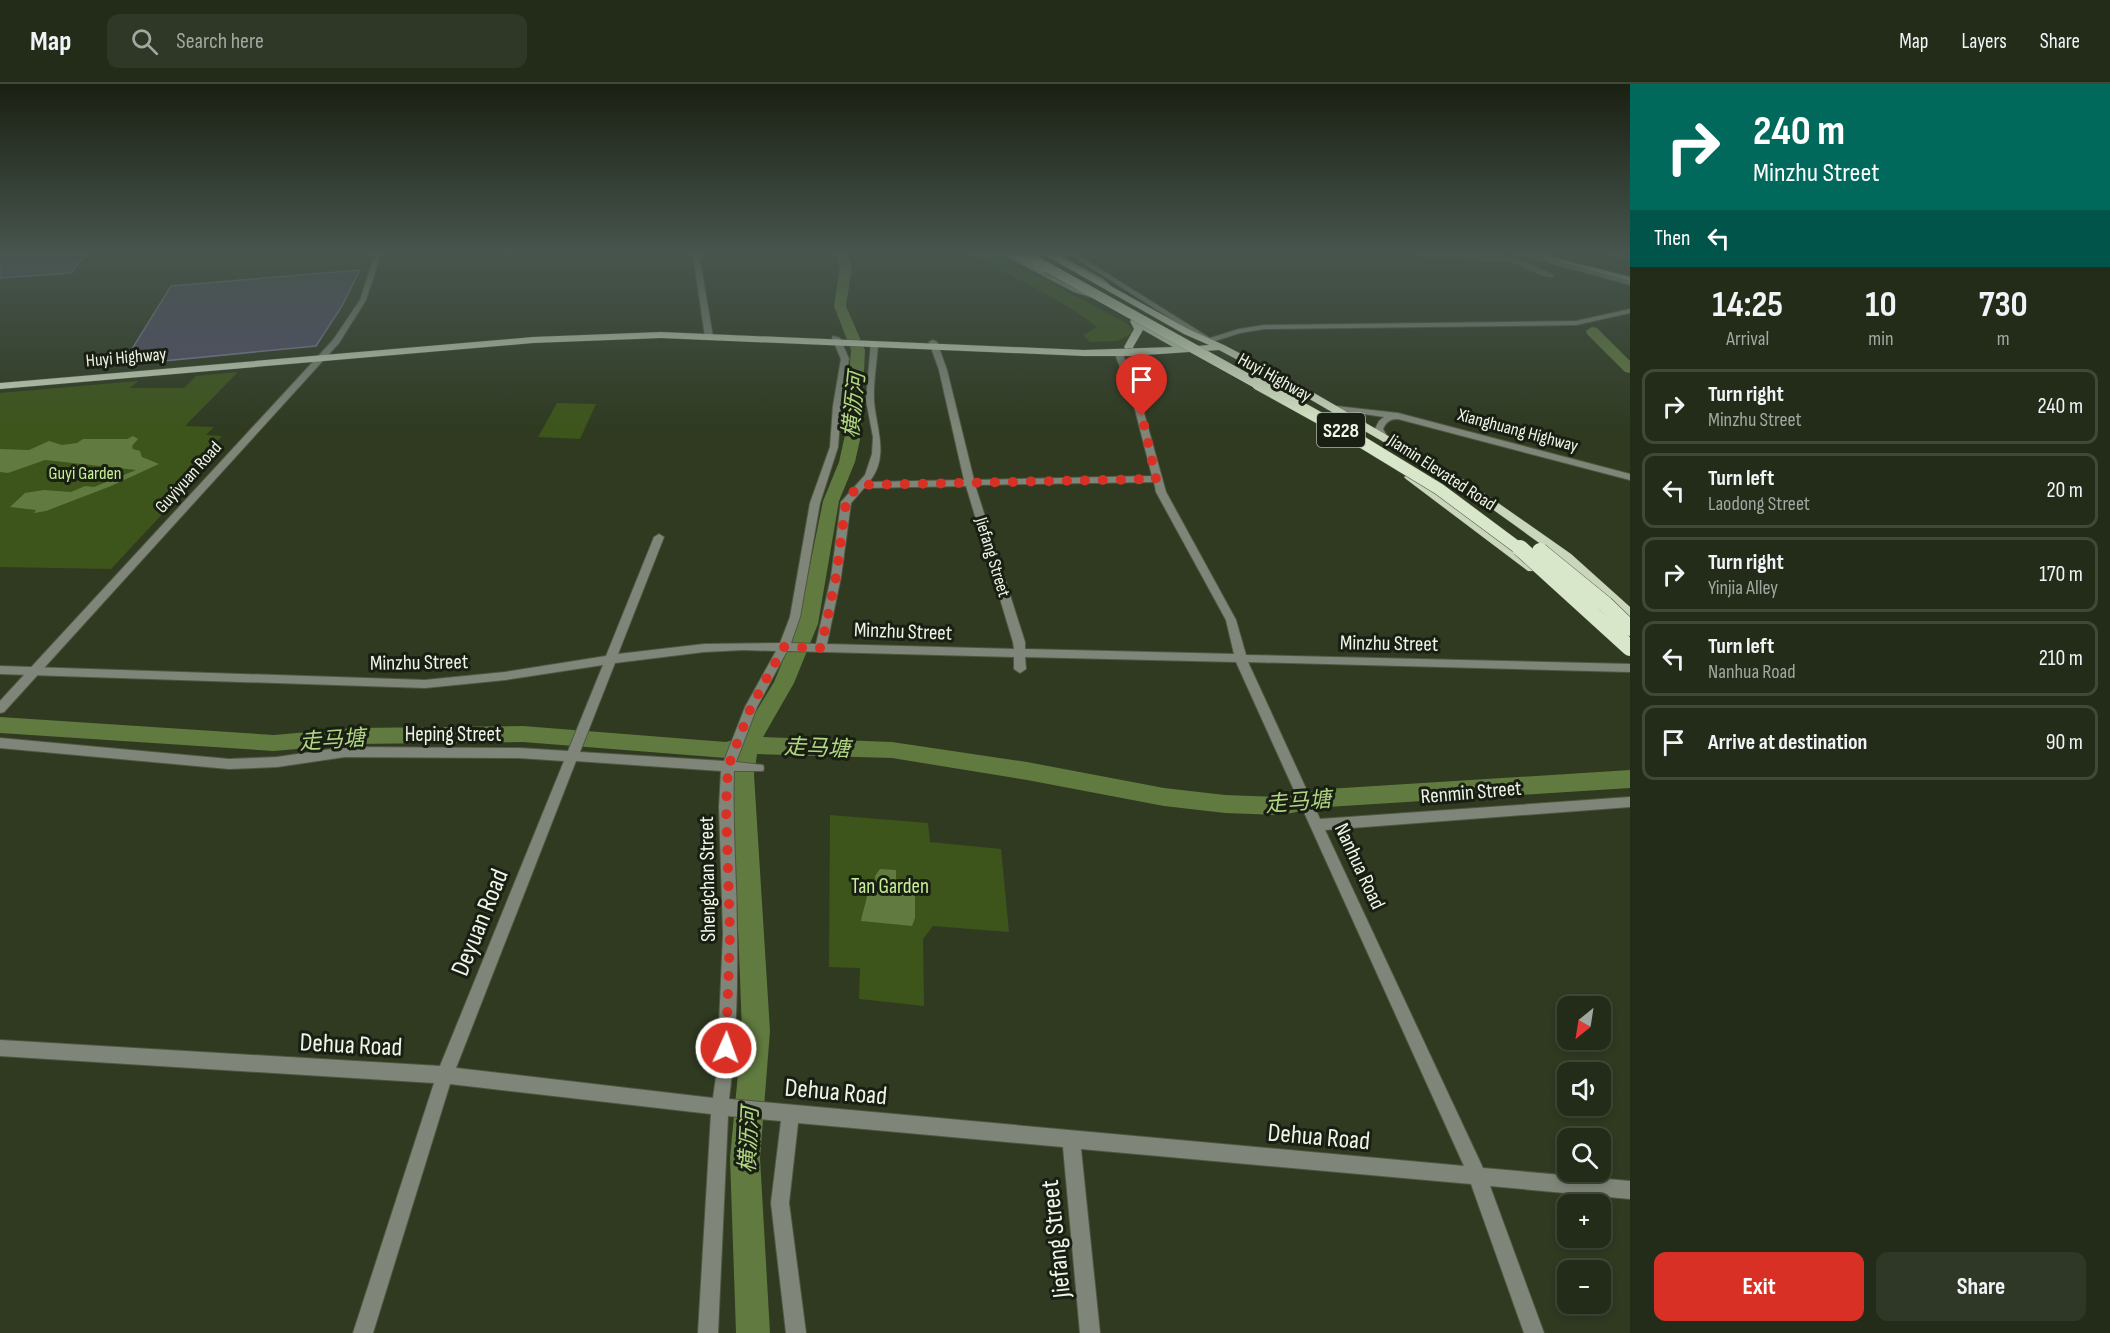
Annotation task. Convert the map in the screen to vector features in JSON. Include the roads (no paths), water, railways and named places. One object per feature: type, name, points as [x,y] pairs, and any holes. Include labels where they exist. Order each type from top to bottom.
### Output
[{"type":"highway","name":"Jiamin Elevated Road","points":[[1128,312],[1352,436],[1439,489],[1512,541],[1630,648]]},
{"type":"highway","name":"Jiamin Elevated Road","points":[[1145,312],[1347,422],[1450,486],[1527,541],[1605,604],[1630,628]]},
{"type":"main road","points":[[1120,312],[1179,347],[1221,347]]},
{"type":"main road","points":[[1152,312],[1187,332],[1209,340]]},
{"type":"main road","points":[[1135,321],[1139,329],[1130,350],[1203,359]]},
{"type":"main road","name":"Huyi Highway","points":[[0,384],[576,337],[709,335],[1130,350],[1179,347],[1209,340],[1467,486],[1558,551],[1630,615]]},
{"type":"main road","name":"Huyi Highway","points":[[933,344],[1119,354],[1130,350]]},
{"type":"main road","name":"Huyi Highway","points":[[1179,347],[1265,390],[1408,475],[1549,580],[1630,658]]},
{"type":"street","name":"Guyiyuan Road","points":[[0,709],[341,335],[355,312]]},
{"type":"street","points":[[705,312],[709,335]]},
{"type":"street","points":[[1165,312],[1209,340],[1239,331],[1264,327],[1576,323],[1625,312]]},
{"type":"street","name":"Shengchan Street","points":[[708,1333],[720,1107],[725,1070],[730,934],[726,807],[734,758],[751,707],[784,647],[795,617],[814,503],[834,447],[837,406],[845,359],[841,340]]},
{"type":"street","points":[[821,648],[836,577],[846,502],[871,470],[877,446],[870,400],[868,342]]},
{"type":"street","name":"Jiefang Street","points":[[933,344],[945,378],[970,484],[1019,642],[1020,669]]},
{"type":"street","name":"Nanhua Road","points":[[1119,354],[1140,409],[1156,479],[1164,500],[1231,620],[1240,658],[1297,789],[1313,819],[1477,1175],[1534,1333]]},
{"type":"street","name":"Xianghuang Highway","points":[[1330,407],[1398,416],[1630,477]]},
{"type":"street","points":[[1384,438],[1378,429],[1382,421],[1398,416]]},
{"type":"street","points":[[861,485],[1156,479]]},
{"type":"street","name":"Deyuan Road","points":[[363,1333],[445,1075],[659,537]]},
{"type":"street","name":"Minzhu Street","points":[[0,670],[425,684],[476,680],[692,648],[784,647],[1630,668]]},
{"type":"street","name":"Heping Street","points":[[0,743],[229,764],[277,762],[345,752],[577,743],[734,758]]},
{"type":"street","points":[[734,758],[758,768]]},
{"type":"street","name":"Renmin Street","points":[[1313,819],[1630,802]]},
{"type":"street","name":"Dehua Road","points":[[0,1048],[445,1075],[720,1107],[1630,1190]]},
{"type":"street","points":[[791,1113],[780,1203],[796,1333]]},
{"type":"street","name":"Jiefang Street","points":[[1071,1140],[1090,1333]]},
{"type":"waterway","name":"横沥河","points":[[747,745],[784,683],[808,624],[831,501],[847,462],[853,435],[858,350],[843,312]]},
{"type":"waterway","points":[[1592,331],[1630,369]]},
{"type":"waterway","name":"走马塘","points":[[0,725],[274,743],[354,736],[523,734],[726,750],[747,745]]},
{"type":"waterway","name":"走马塘","points":[[747,745],[892,750],[1027,771],[1164,797],[1225,804],[1279,806],[1327,798],[1630,779]]},
{"type":"waterway","name":"横沥河","points":[[747,745],[743,775],[756,1031],[745,1158],[753,1333]]},
{"type":"park label","name":"Guyi Garden","points":[[85,473]]},
{"type":"park label","name":"Tan Garden","points":[[890,886]]}]
